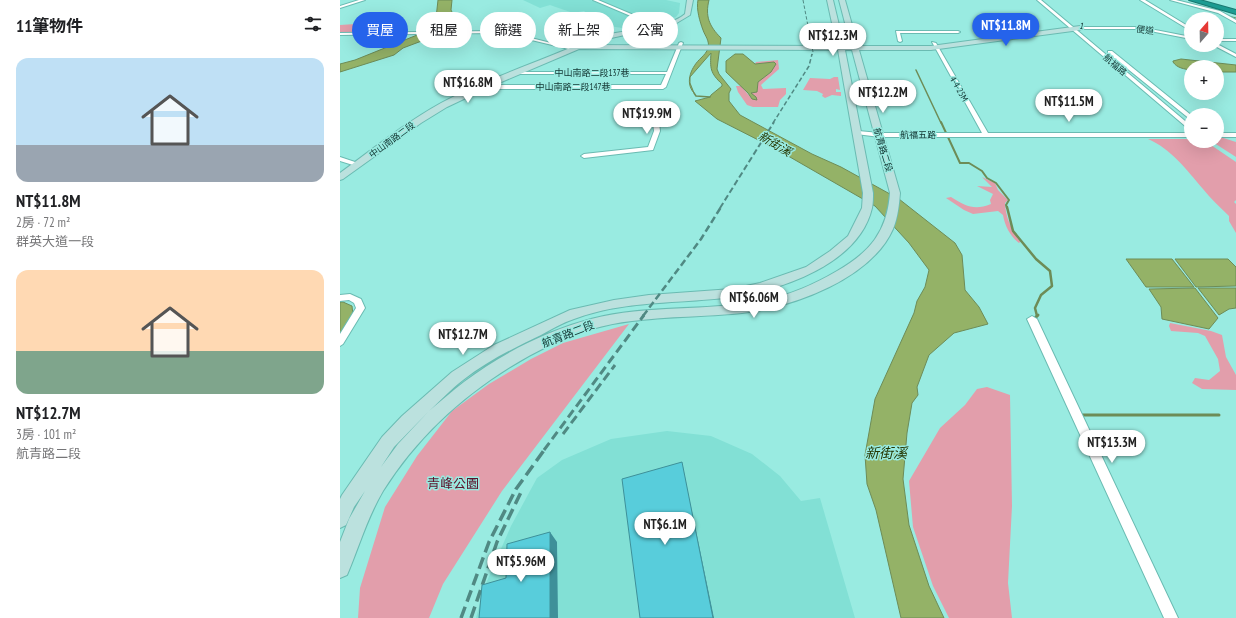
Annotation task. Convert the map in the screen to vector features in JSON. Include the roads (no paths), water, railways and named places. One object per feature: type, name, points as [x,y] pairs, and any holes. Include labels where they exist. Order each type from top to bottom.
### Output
[{"type":"highway","points":[[1192,0],[1236,12]]},
{"type":"highway","points":[[1204,0],[1236,8]]},
{"type":"street","points":[[340,7],[363,0]]},
{"type":"street","points":[[594,0],[624,12]]},
{"type":"street","points":[[678,17],[680,16],[685,0]]},
{"type":"street","points":[[678,21],[688,14],[690,0]]},
{"type":"street","name":"航青路二段","points":[[340,519],[348,501],[388,442],[408,421],[457,376],[499,349],[570,315],[584,311],[614,304],[649,299],[732,293],[762,287],[789,279],[810,270],[841,249],[858,229],[867,208],[868,193],[841,45],[830,0]]},
{"type":"street","name":"航青路二段","points":[[340,568],[345,551],[367,501],[399,455],[435,414],[472,383],[514,357],[553,339],[592,324],[635,316],[731,309],[764,305],[786,300],[811,290],[855,266],[869,254],[884,237],[891,222],[895,205],[893,184],[842,0]]},
{"type":"street","name":"航福路","points":[[1038,0],[1074,26],[1184,112]]},
{"type":"street","points":[[1142,0],[1184,26]]},
{"type":"street","points":[[1172,0],[1219,12],[1236,22]]},
{"type":"street","points":[[1052,11],[1062,11]]},
{"type":"street","points":[[614,46],[932,45],[1074,26]]},
{"type":"street","name":"航福路","points":[[1074,26],[1184,124]]},
{"type":"street","name":"1","points":[[1074,26],[1098,29]]},
{"type":"street","name":"1","points":[[1074,26],[1098,29]]},
{"type":"street","name":"便道","points":[[1098,29],[1140,28],[1184,37]]},
{"type":"street","points":[[340,34],[464,32],[504,33],[544,40]]},
{"type":"street","points":[[900,41],[897,32],[958,32]]},
{"type":"street","points":[[1224,40],[1236,40]]},
{"type":"street","points":[[614,46],[680,45]]},
{"type":"street","points":[[669,73],[680,45]]},
{"type":"street","name":"4-4-25M","points":[[932,45],[982,133]]},
{"type":"street","name":"中山南路二段","points":[[340,177],[435,110],[482,87],[572,48]]},
{"type":"street","name":"中山南路二段","points":[[340,172],[410,122],[434,107],[488,81],[572,48]]},
{"type":"street","points":[[1224,49],[1236,56]]},
{"type":"street","name":"中山南路二段137巷","points":[[515,73],[594,80],[669,73]]},
{"type":"street","name":"中山南路二段147巷","points":[[482,87],[594,80],[663,87],[669,73]]},
{"type":"street","points":[[584,156],[651,149],[657,131],[656,123]]},
{"type":"street","name":"航福五路","points":[[858,133],[1184,130]]},
{"type":"street","points":[[1224,131],[1236,131]]},
{"type":"street","name":"航福五路","points":[[879,134],[945,132],[1184,135]]},
{"type":"street","points":[[1224,135],[1236,135]]},
{"type":"street","points":[[340,159],[352,163]]},
{"type":"street","points":[[340,298],[350,297],[358,301],[360,308],[340,342]]},
{"type":"street","points":[[1032,319],[1171,618]]},
{"type":"water","points":[[438,0],[452,0],[452,12],[437,12]]},
{"type":"water","name":"新街溪","points":[[698,0],[709,0],[709,20],[721,38],[717,69],[719,74],[731,89],[729,93],[729,101],[740,115],[812,154],[841,167],[899,199],[955,243],[962,255],[965,290],[979,307],[988,324],[954,333],[929,355],[917,387],[918,395],[912,403],[907,433],[903,479],[909,525],[929,586],[944,618],[901,618],[876,510],[867,484],[865,455],[875,399],[914,313],[917,301],[925,287],[929,270],[909,243],[875,206],[776,149],[717,119],[695,101],[710,97],[722,86],[712,70],[711,53],[690,77],[690,83],[694,93],[691,89],[689,79],[690,74],[695,65],[708,49],[708,41],[699,15]]},
{"type":"water","points":[[416,35],[416,43],[408,46],[408,39]]},
{"type":"water","points":[[385,48],[403,48],[394,55],[340,72],[340,64],[355,60]]},
{"type":"water","points":[[735,54],[743,54],[755,64],[774,62],[776,64],[771,72],[758,82],[757,92],[751,93],[757,100],[752,99],[748,93],[726,72],[726,61]]},
{"type":"water","points":[[1181,59],[1190,60],[1184,60],[1184,69],[1177,66],[1173,61]]},
{"type":"water","points":[[1224,64],[1236,65],[1236,72],[1224,72]]},
{"type":"water","points":[[1126,259],[1172,259],[1194,287],[1146,287]]},
{"type":"water","points":[[1175,259],[1228,259],[1236,267],[1236,286],[1196,287]]},
{"type":"water","points":[[1195,288],[1218,318],[1209,329],[1162,319],[1161,307],[1149,289]]},
{"type":"water","points":[[1198,288],[1236,288],[1236,308],[1229,309],[1219,315]]},
{"type":"water","points":[[340,302],[352,306],[353,315],[340,335]]},
{"type":"waterway","points":[[1225,15],[1236,18]]},
{"type":"waterway","points":[[916,70],[941,123]]},
{"type":"waterway","points":[[694,93],[696,96],[710,97]]},
{"type":"waterway","points":[[941,122],[960,163],[969,163],[982,171],[987,178],[996,183],[1009,200],[1006,205],[1007,208]]},
{"type":"waterway","points":[[1007,207],[1013,231],[1036,259],[1050,271],[1052,286],[1041,295],[1035,308],[1037,316]]},
{"type":"waterway","points":[[1036,320],[1035,318],[1037,316]]},
{"type":"waterway","points":[[1080,415],[1219,415]]},
{"type":"railway","points":[[803,0],[813,52],[812,55]]},
{"type":"railway","points":[[773,123],[809,66],[812,54]]},
{"type":"railway","points":[[720,208],[774,122]]},
{"type":"railway","points":[[643,316],[701,239],[721,207]]},
{"type":"railway","points":[[544,450],[644,315]]},
{"type":"railway","points":[[563,434],[615,365]]},
{"type":"railway","points":[[461,618],[489,542],[516,489],[545,449]]},
{"type":"railway","points":[[471,618],[497,542],[522,490]]},
{"type":"park label","name":"青峰公園","points":[[453,483]]}]
